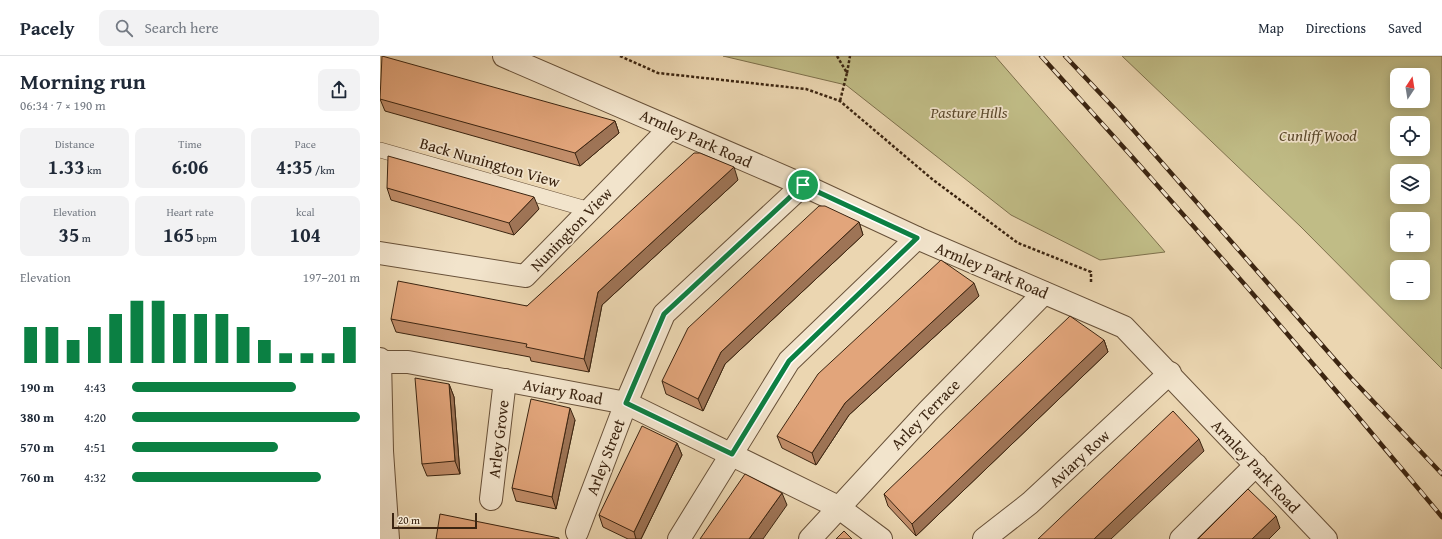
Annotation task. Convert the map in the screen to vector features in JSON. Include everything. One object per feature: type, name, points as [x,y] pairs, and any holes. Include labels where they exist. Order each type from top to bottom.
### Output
[{"type":"street","name":"Armley Park Road","points":[[504,56],[803,185],[917,238],[1044,293],[1089,310],[1124,327],[1170,373],[1256,465],[1317,536]]},
{"type":"street","name":"Nunington View","points":[[380,253],[525,276],[670,128]]},
{"type":"street","name":"Arley Street","points":[[576,532],[626,403],[664,314],[803,185]]},
{"type":"street","points":[[679,539],[789,361],[917,238]]},
{"type":"street","name":"Arley Terrace","points":[[810,539],[928,411],[1044,293]]},
{"type":"street","points":[[380,361],[381,451],[388,539]]},
{"type":"street","name":"Aviary Road","points":[[380,361],[408,362],[626,403],[838,507],[881,539]]},
{"type":"street","name":"Aviary Row","points":[[984,539],[1030,503],[1170,373]]},
{"type":"street","name":"Arley Grove","points":[[491,499],[505,380]]},
{"type":"street","points":[[1181,539],[1256,465]]},
{"type":"lane","name":"Back Nunington View","points":[[380,150],[590,210]]},
{"type":"path","points":[[620,56],[658,73],[806,89],[840,101],[932,179],[1018,243],[1091,272],[1089,310]]},
{"type":"path","points":[[837,56],[847,73]]},
{"type":"path","points":[[840,101],[850,56]]},
{"type":"green space","name":"Pasture Hills","points":[[723,56],[995,56],[1165,252],[1100,260],[1011,215],[846,85]]},
{"type":"green space","name":"Cunliff Wood","points":[[1122,56],[1442,56],[1442,369],[1301,227]]},
{"type":"building","points":[[382,56],[615,121],[575,153],[380,99]]},
{"type":"building","points":[[694,153],[700,153],[734,167],[598,292],[584,359],[526,347],[527,344],[391,319],[398,281],[527,306]]},
{"type":"building","points":[[388,156],[534,197],[509,223],[387,188]]},
{"type":"building","points":[[819,206],[825,206],[859,222],[721,352],[698,399],[662,381],[688,328]]},
{"type":"building","points":[[941,260],[974,283],[845,403],[812,453],[777,436],[818,374]]},
{"type":"building","points":[[1070,316],[1104,340],[912,524],[884,494]]},
{"type":"building","points":[[415,378],[449,384],[455,461],[422,464]]},
{"type":"building","points":[[531,399],[570,408],[552,497],[512,488]]},
{"type":"building","points":[[1173,411],[1199,439],[1094,539],[1038,539]]},
{"type":"building","points":[[642,426],[677,443],[634,532],[599,515]]},
{"type":"building","points":[[745,474],[782,493],[749,539],[700,539]]},
{"type":"building","points":[[1248,489],[1276,516],[1252,539],[1198,539]]},
{"type":"building","points":[[440,514],[559,538],[559,539],[436,539]]},
{"type":"building","points":[[844,531],[852,539],[836,539]]},
{"type":"railway","points":[[1041,56],[1244,284],[1442,517]]},
{"type":"railway","points":[[1065,56],[1114,108],[1351,378],[1442,474]]},
{"type":"route","points":[[803,185],[917,238],[789,361],[732,454],[626,403],[664,314],[803,185]]}]
